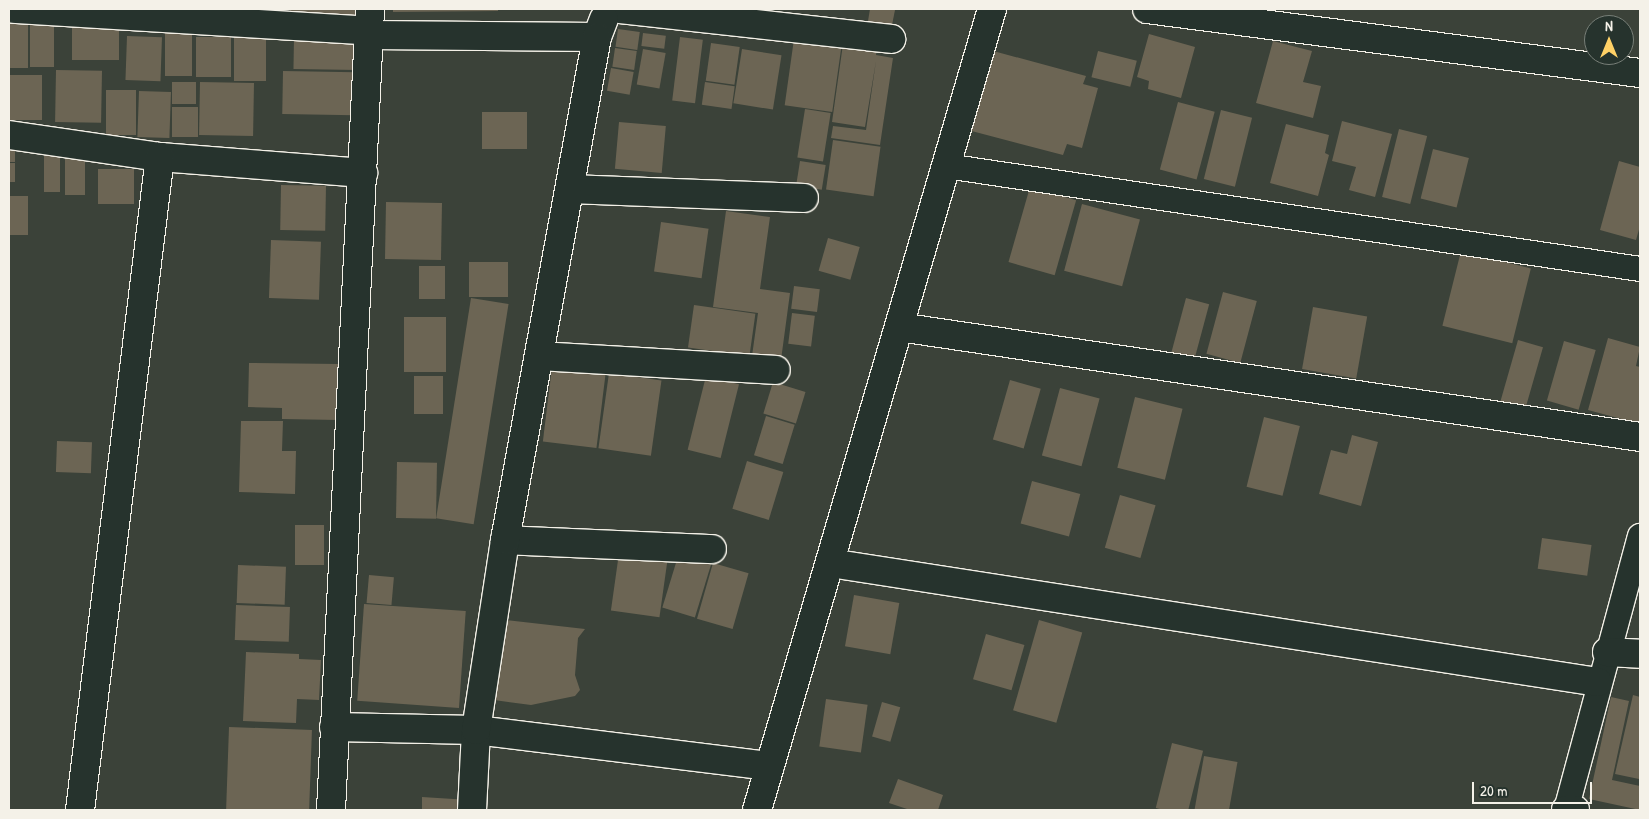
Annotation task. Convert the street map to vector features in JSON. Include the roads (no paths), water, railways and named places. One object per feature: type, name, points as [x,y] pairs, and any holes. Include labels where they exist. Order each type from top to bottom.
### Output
[{"type":"street","points":[[14,9],[598,37]]},
{"type":"street","points":[[472,810],[476,730],[505,540],[598,37],[608,9]]},
{"type":"street","points":[[620,9],[891,39]]},
{"type":"street","points":[[757,810],[992,9]]},
{"type":"street","points":[[1147,9],[1640,73]]},
{"type":"street","points":[[331,810],[370,25]]},
{"type":"street","points":[[9,135],[160,157],[363,173]]},
{"type":"street","points":[[80,810],[160,157]]},
{"type":"street","points":[[570,188],[804,198]]},
{"type":"street","points":[[899,326],[1640,437]]},
{"type":"street","points":[[540,356],[776,370]]},
{"type":"street","points":[[505,540],[712,550]]},
{"type":"street","points":[[830,563],[1598,682]]},
{"type":"street","points":[[1607,652],[1640,654]]},
{"type":"street","points":[[334,727],[476,730],[682,758],[770,766]]},
{"type":"lane","points":[[946,166],[1640,269]]},
{"type":"lane","points":[[1569,810],[1598,682],[1640,536]]}]
